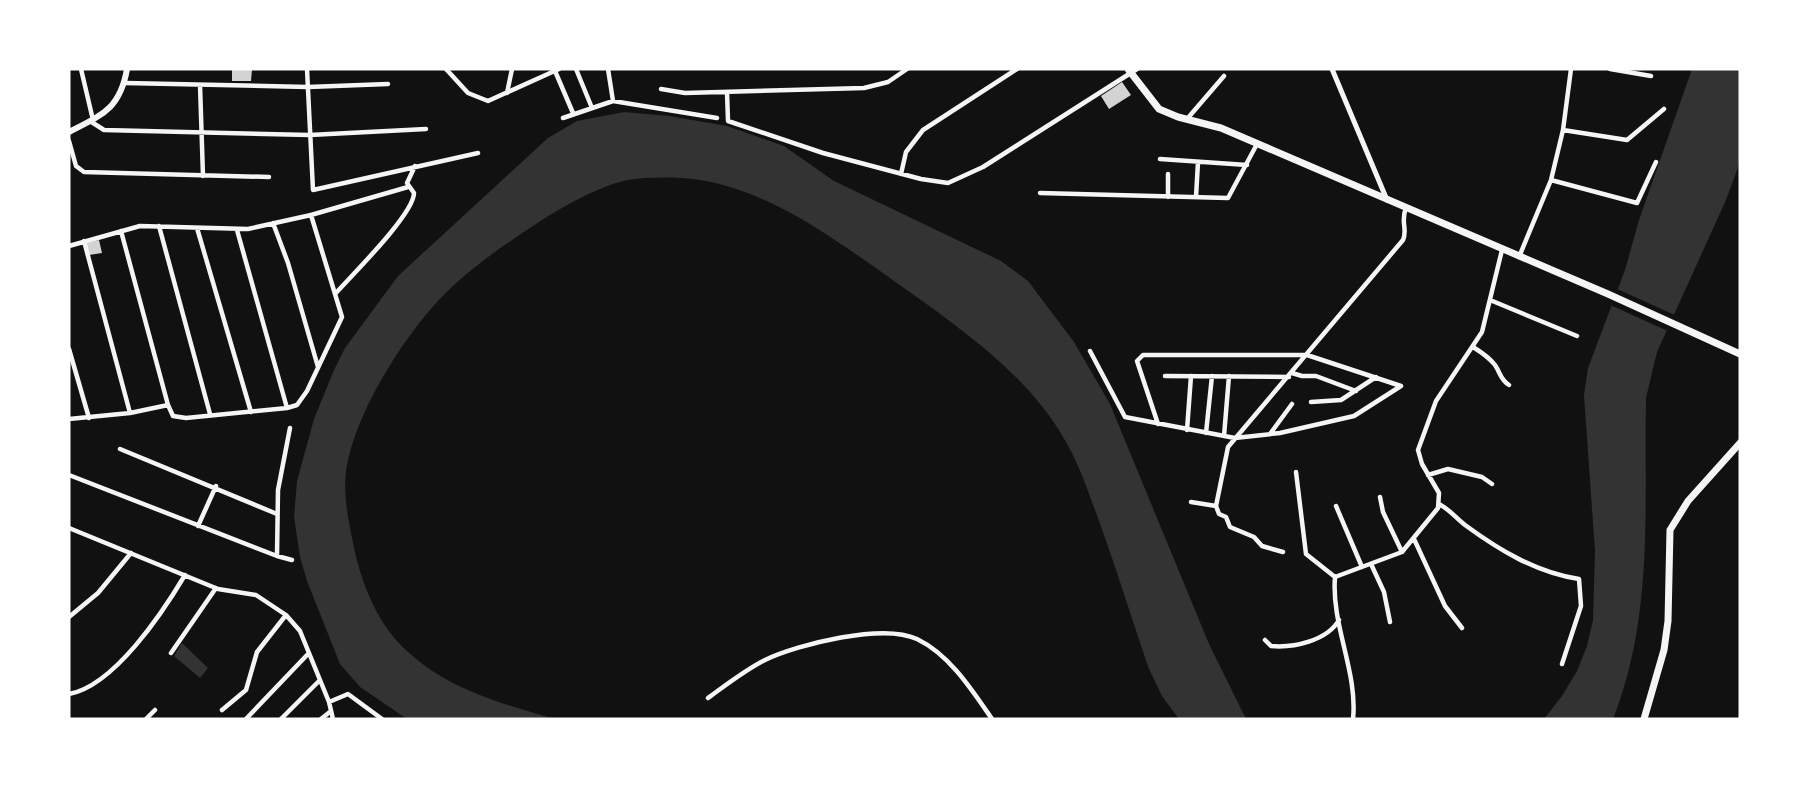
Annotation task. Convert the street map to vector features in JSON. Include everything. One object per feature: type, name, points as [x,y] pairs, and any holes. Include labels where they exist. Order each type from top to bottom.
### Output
[{"type":"main road","points":[[69,132],[114,104],[124,83],[127,69]]},
{"type":"main road","points":[[1131,70],[1158,109],[1213,125],[1608,294],[1740,354]]},
{"type":"main road","points":[[1644,719],[1664,650],[1668,621],[1670,530],[1692,496],[1740,443]]},
{"type":"street","points":[[81,69],[91,120],[104,130],[310,135],[426,129]]},
{"type":"street","points":[[307,69],[313,190],[478,153]]},
{"type":"street","points":[[446,69],[458,83],[482,100],[494,99],[557,70],[573,113]]},
{"type":"street","points":[[507,93],[512,69]]},
{"type":"street","points":[[576,69],[592,108]]},
{"type":"street","points":[[608,69],[613,101]]},
{"type":"street","points":[[662,89],[678,93],[864,88],[888,82],[907,69]]},
{"type":"street","points":[[901,174],[906,152],[924,130],[1017,69]]},
{"type":"street","points":[[1332,69],[1387,200]]},
{"type":"street","points":[[1519,257],[1551,180],[1563,130],[1571,69]]},
{"type":"street","points":[[1610,69],[1651,76]]},
{"type":"street","points":[[727,92],[728,121],[823,153],[939,183],[957,180],[983,167],[1131,70]]},
{"type":"street","points":[[1187,119],[1224,76]]},
{"type":"street","points":[[124,83],[308,87],[388,84]]},
{"type":"street","points":[[200,85],[203,176]]},
{"type":"street","points":[[563,118],[613,101],[717,118]]},
{"type":"street","points":[[1563,130],[1627,140],[1664,109]]},
{"type":"street","points":[[69,141],[76,166],[84,172],[269,177]]},
{"type":"street","points":[[1040,193],[1230,197],[1257,144]]},
{"type":"street","points":[[1160,159],[1247,165]]},
{"type":"street","points":[[1196,197],[1198,162]]},
{"type":"street","points":[[1551,180],[1637,203],[1656,162]]},
{"type":"street","points":[[335,294],[411,205],[414,193],[408,187],[408,178],[415,166]]},
{"type":"street","points":[[1168,174],[1168,197]]},
{"type":"street","points":[[69,246],[140,226],[237,230],[273,224],[408,187]]},
{"type":"street","points":[[1282,552],[1262,546],[1254,537],[1230,527],[1226,517],[1220,514],[1216,506],[1225,455],[1235,438],[1403,240],[1405,233],[1402,218],[1406,208]]},
{"type":"street","points":[[121,231],[171,413],[177,417],[251,412],[287,408],[299,402],[342,316],[312,215]]},
{"type":"street","points":[[273,224],[297,291],[318,368]]},
{"type":"street","points":[[159,226],[210,414]]},
{"type":"street","points":[[197,228],[251,412]]},
{"type":"street","points":[[237,230],[287,408]]},
{"type":"street","points":[[84,241],[130,413]]},
{"type":"street","points":[[1335,577],[1402,552],[1439,504],[1439,494],[1418,454],[1425,427],[1436,401],[1482,332],[1502,250]]},
{"type":"street","points":[[1490,300],[1577,336]]},
{"type":"street","points":[[1473,347],[1486,355],[1496,367],[1501,379],[1509,385]]},
{"type":"street","points":[[69,349],[89,418]]},
{"type":"street","points":[[1090,351],[1114,392],[1124,416],[1158,424],[1187,430],[1235,438],[1270,434],[1354,416],[1401,386],[1307,355],[1141,355],[1137,362],[1158,424]]},
{"type":"street","points":[[1165,376],[1316,376],[1356,391]]},
{"type":"street","points":[[1187,430],[1191,376]]},
{"type":"street","points":[[1206,433],[1212,376]]},
{"type":"street","points":[[1224,436],[1229,376]]},
{"type":"street","points":[[1311,402],[1341,400],[1376,377]]},
{"type":"street","points":[[1270,434],[1292,404]]},
{"type":"street","points":[[69,419],[130,413],[168,405]]},
{"type":"street","points":[[277,556],[278,490],[290,428]]},
{"type":"street","points":[[120,449],[216,486],[277,514]]},
{"type":"street","points":[[1428,475],[1448,469],[1482,477],[1492,484]]},
{"type":"street","points":[[1296,472],[1306,554],[1335,577],[1339,620],[1354,704],[1353,719]]},
{"type":"street","points":[[69,475],[292,560]]},
{"type":"street","points":[[198,526],[216,486]]},
{"type":"street","points":[[1380,497],[1383,512],[1402,552]]},
{"type":"street","points":[[1191,502],[1216,506]]},
{"type":"street","points":[[1439,504],[1467,527],[1537,568],[1555,575],[1579,579],[1581,606],[1562,664]]},
{"type":"street","points":[[1336,506],[1362,567]]},
{"type":"street","points":[[69,528],[216,588],[256,595],[286,615],[297,626],[329,702],[333,719]]},
{"type":"street","points":[[1414,539],[1445,606],[1462,628]]},
{"type":"street","points":[[69,617],[98,593],[131,553]]},
{"type":"street","points":[[1371,564],[1384,592],[1390,622]]},
{"type":"street","points":[[69,694],[94,685],[114,669],[185,575]]},
{"type":"street","points":[[171,653],[216,588]]},
{"type":"street","points":[[222,710],[246,690],[257,652],[286,615]]},
{"type":"street","points":[[1265,640],[1271,646],[1293,645],[1322,637],[1339,620]]},
{"type":"street","points":[[708,698],[753,666],[774,656],[859,634],[895,632],[918,639],[938,653],[968,684],[992,719]]},
{"type":"street","points":[[246,719],[308,653]]},
{"type":"street","points":[[281,719],[319,681]]},
{"type":"street","points":[[329,702],[348,694],[382,719]]},
{"type":"street","points":[[146,719],[155,710]]},
{"type":"street","points":[[321,719],[331,711]]},
{"type":"shaded area","points":[[1692,69],[1740,69],[1740,162],[1726,200],[1657,352],[1646,398],[1644,560],[1635,641],[1626,680],[1613,719],[1544,719],[1562,696],[1577,671],[1587,646],[1593,620],[1595,551],[1584,395],[1588,368],[1625,270],[1639,220]]},
{"type":"shaded area","points":[[624,112],[669,116],[727,126],[784,146],[834,181],[1001,261],[1028,281],[1074,342],[1110,404],[1209,644],[1246,719],[1179,719],[1162,696],[1149,669],[1106,539],[1076,461],[1050,417],[1010,372],[939,313],[818,229],[766,200],[711,182],[682,178],[627,180],[594,192],[542,220],[474,268],[438,301],[394,358],[358,427],[346,471],[347,510],[362,576],[380,617],[397,641],[440,676],[476,694],[554,719],[407,719],[360,687],[340,664],[307,581],[300,557],[294,517],[297,481],[314,419],[334,370],[345,348],[398,276],[548,138],[577,121]]},
{"type":"shaded area","points":[[182,643],[208,668],[200,678],[174,656]]},
{"type":"pier","points":[[1615,288],[1677,316],[1670,332],[1608,304]]},
{"type":"building","points":[[232,69],[252,69],[251,81],[232,81]]},
{"type":"building","points":[[1122,82],[1131,95],[1109,109],[1101,96]]},
{"type":"building","points":[[99,240],[102,253],[89,255],[86,243]]}]
